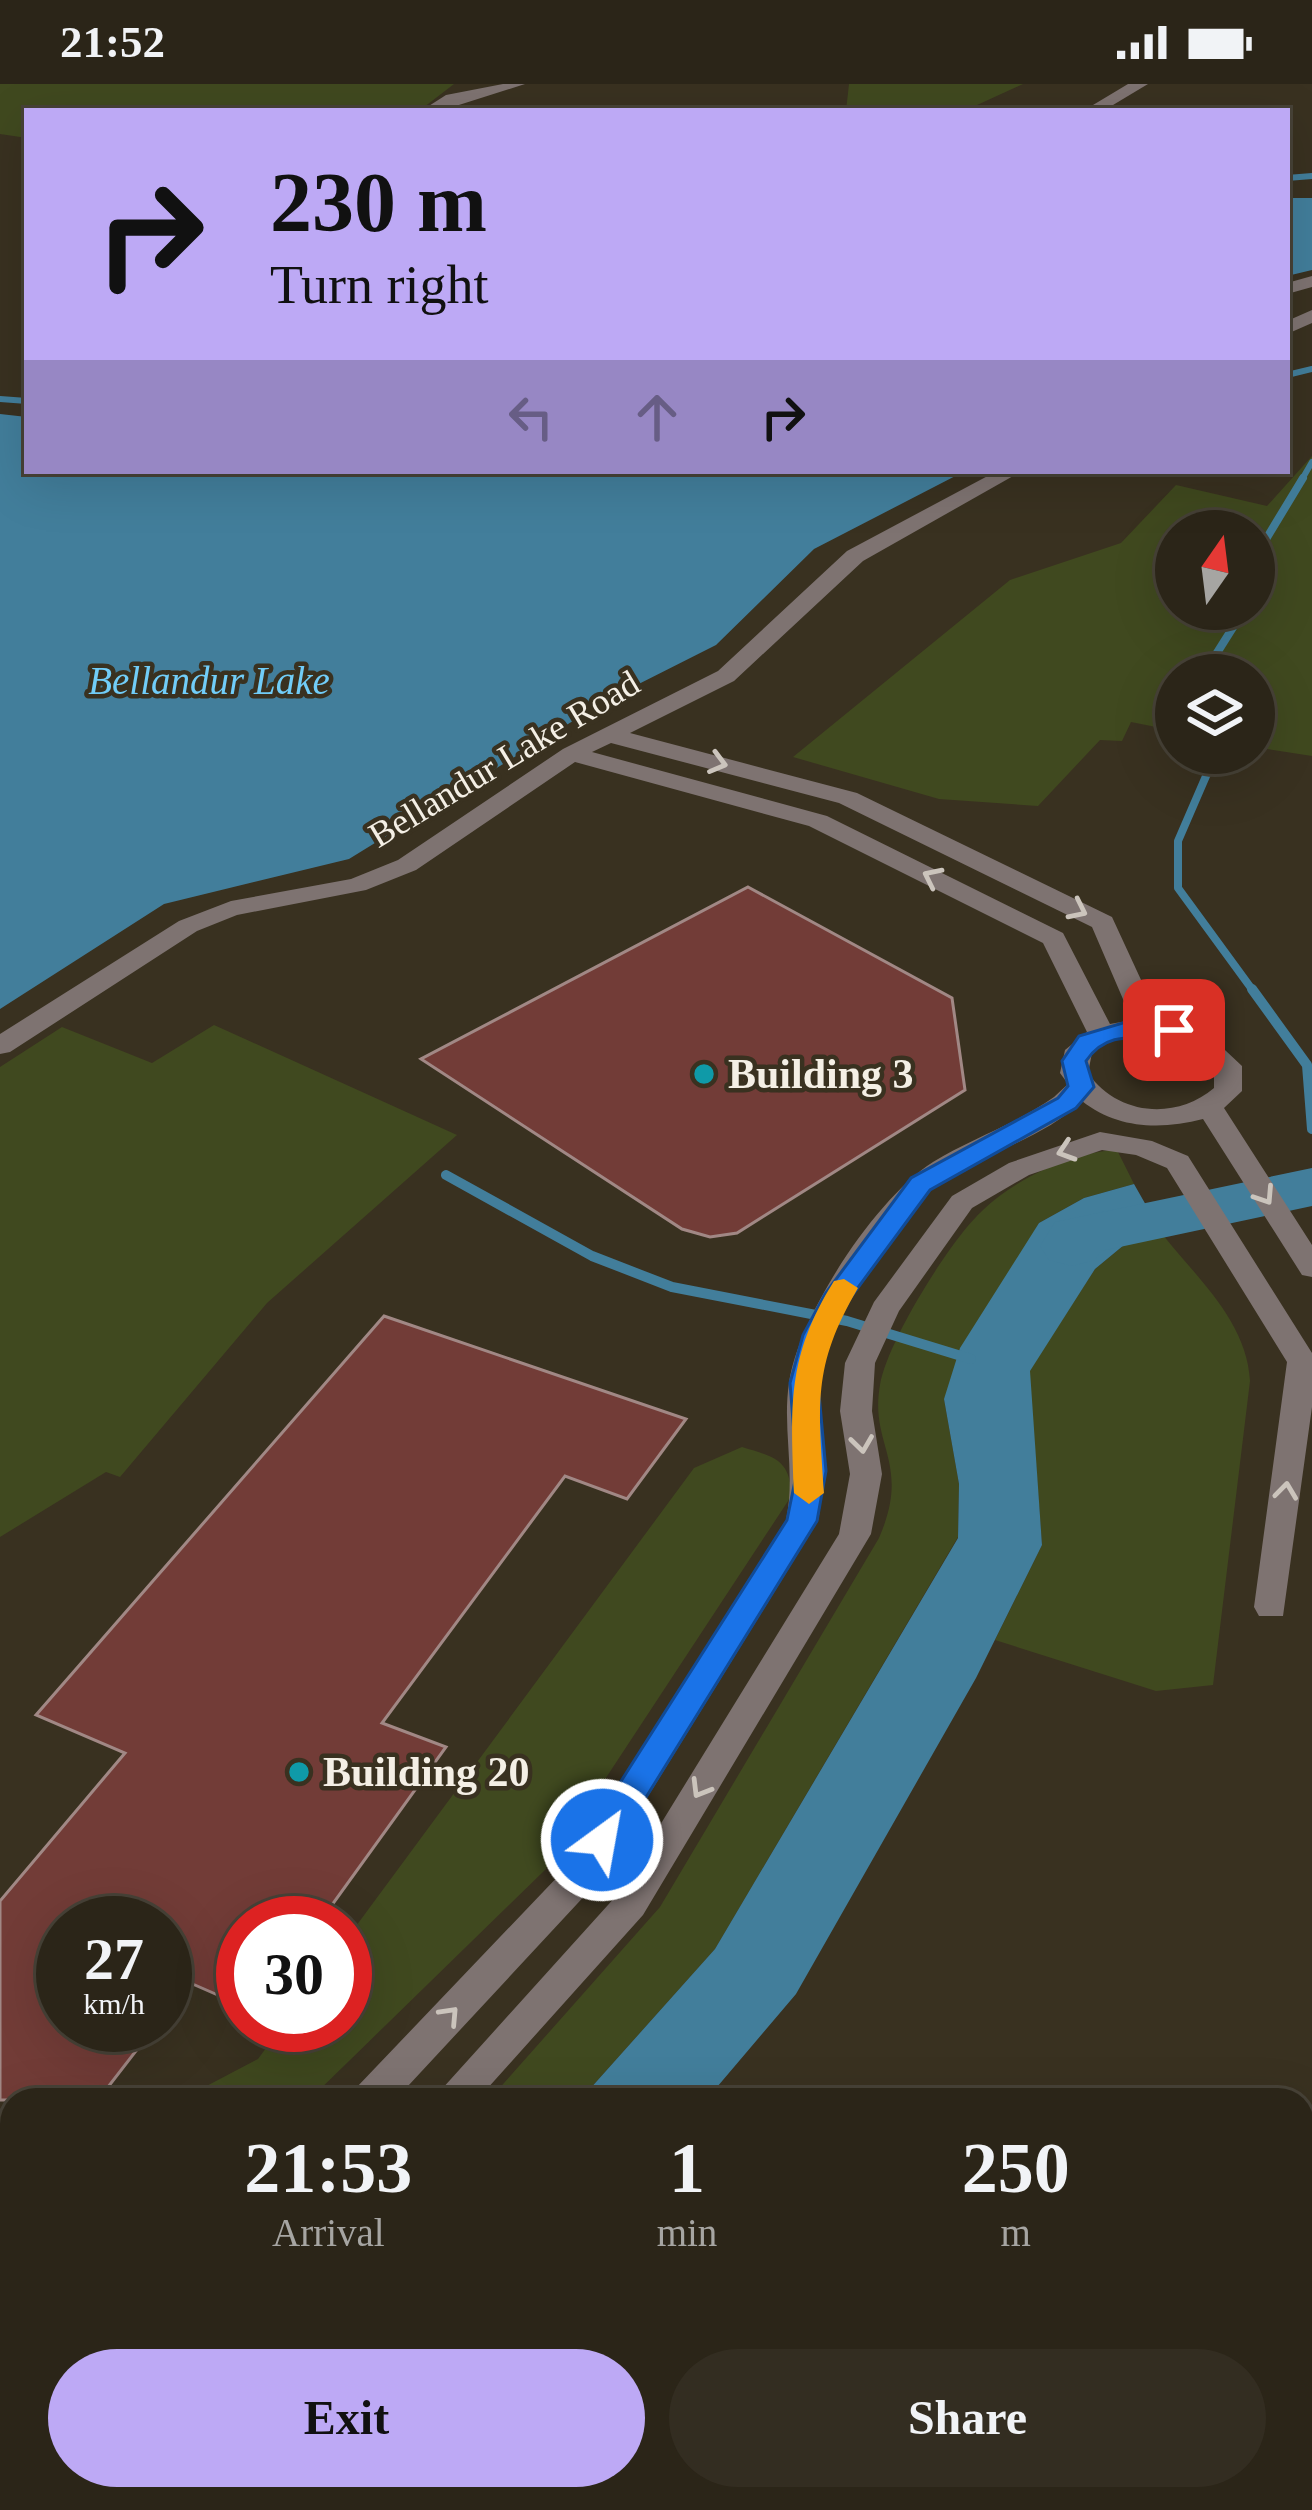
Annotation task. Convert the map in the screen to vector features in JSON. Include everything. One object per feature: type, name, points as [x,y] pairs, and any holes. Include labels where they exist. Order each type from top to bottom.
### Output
[{"type":"street","points":[[433,108],[449,95],[488,95],[517,84]]},
{"type":"street","points":[[1096,108],[1140,84]]},
{"type":"street","name":"Bellandur Lake Road","points":[[0,1046],[188,926],[231,909],[357,885],[407,865],[571,754],[726,676],[855,556],[1006,474]]},
{"type":"street","points":[[605,734],[848,798],[1103,922],[1149,1027]]},
{"type":"street","points":[[571,754],[818,820],[1054,938],[1101,1034]]},
{"type":"street","points":[[1149,1027],[1192,1036],[1220,1054],[1231,1079],[1228,1090],[1209,1107],[1186,1115],[1144,1117],[1105,1106],[1081,1087],[1074,1061],[1088,1041],[1101,1034],[1149,1027]]},
{"type":"street","points":[[381,2088],[577,1880],[802,1521],[812,1471],[804,1383],[817,1335],[839,1294],[920,1184],[1046,1118],[1081,1087]]},
{"type":"street","points":[[1209,1107],[1312,1268]]},
{"type":"street","points":[[463,2088],[630,1905],[855,1534],[866,1474],[856,1411],[860,1363],[874,1326],[962,1202],[1019,1169],[1100,1141],[1142,1147],[1178,1162],[1302,1362],[1271,1606]]},
{"type":"green space","points":[[0,84],[454,84],[423,108],[24,108],[24,138],[0,134]]},
{"type":"green space","points":[[849,84],[1023,84],[971,108],[846,108]]},
{"type":"green space","points":[[1312,456],[1312,756],[1275,750],[1275,654],[1155,654],[1155,727],[1131,722],[1122,741],[1100,740],[1038,806],[939,799],[793,757],[1010,580],[1121,543],[1176,485],[1267,506]]},
{"type":"green space","points":[[214,1025],[457,1135],[267,1303],[120,1477],[106,1472],[0,1537],[0,1067],[62,1027],[152,1063]]},
{"type":"green space","points":[[1117,1150],[1134,1184],[1084,1198],[1039,1223],[944,1399],[959,1484],[958,1537],[715,1949],[591,2088],[500,2088],[660,1907],[879,1538],[892,1491],[880,1424],[880,1385],[894,1344],[938,1267],[969,1224],[1011,1188],[1045,1169]]},
{"type":"green space","points":[[1163,1235],[1230,1320],[1247,1360],[1250,1381],[1213,1685],[1156,1691],[995,1640],[1042,1545],[1029,1371],[1095,1269],[1124,1245]]},
{"type":"green space","points":[[742,1447],[778,1461],[787,1473],[792,1495],[546,1869],[372,2039],[372,1904],[694,1468]]},
{"type":"green space","points":[[263,2052],[358,2052],[321,2088],[203,2088]]},
{"type":"water","points":[[1290,198],[1312,198],[1312,270],[1290,275]]},
{"type":"water","name":"Bellandur Lake","points":[[0,414],[24,417],[24,474],[959,474],[814,549],[716,645],[607,700],[349,859],[164,904],[0,1009]]},
{"type":"water","points":[[1134,1184],[1163,1235],[1124,1245],[1095,1269],[1030,1371],[1042,1545],[976,1678],[796,1994],[716,2088],[591,2088],[715,1949],[958,1538],[959,1484],[944,1399],[960,1348],[1039,1223],[1084,1198]]},
{"type":"building","name":"Building 3","points":[[748,887],[952,998],[965,1090],[737,1233],[710,1237],[682,1229],[421,1059]]},
{"type":"building","name":"Building 20","points":[[384,1316],[686,1419],[627,1499],[565,1476],[382,1723],[446,1747],[338,1896],[216,1896],[216,1994],[192,1984],[192,1896],[36,1896],[36,2052],[135,2052],[107,2088],[0,2088],[0,1901],[125,1753],[36,1715]]},
{"type":"waterway","points":[[1290,178],[1312,176]]},
{"type":"waterway","points":[[1290,374],[1312,369]]},
{"type":"waterway","points":[[0,399],[24,401]]},
{"type":"waterway","points":[[1301,481],[1312,462]]},
{"type":"waterway","points":[[1275,524],[1303,478]]},
{"type":"waterway","points":[[1216,654],[1231,630]]},
{"type":"waterway","points":[[1207,774],[1178,841],[1178,888],[1254,992]]},
{"type":"waterway","points":[[1252,989],[1307,1065],[1312,1129]]},
{"type":"waterway","points":[[446,1175],[592,1256],[672,1287],[847,1321],[971,1359]]},
{"type":"waterway","points":[[1072,1246],[1078,1236],[1312,1187]]},
{"type":"slow traffic","points":[[809,1493],[812,1471],[804,1383],[817,1335],[844,1288]]},
{"type":"place","name":"Building 3","points":[[704,1074]]},
{"type":"place","name":"Building 20","points":[[299,1772]]},
{"type":"route","points":[[602,1840],[802,1521],[812,1471],[804,1383],[817,1335],[839,1294],[920,1184],[1067,1103],[1081,1087],[1074,1061],[1088,1041],[1118,1029],[1174,1030]]}]
